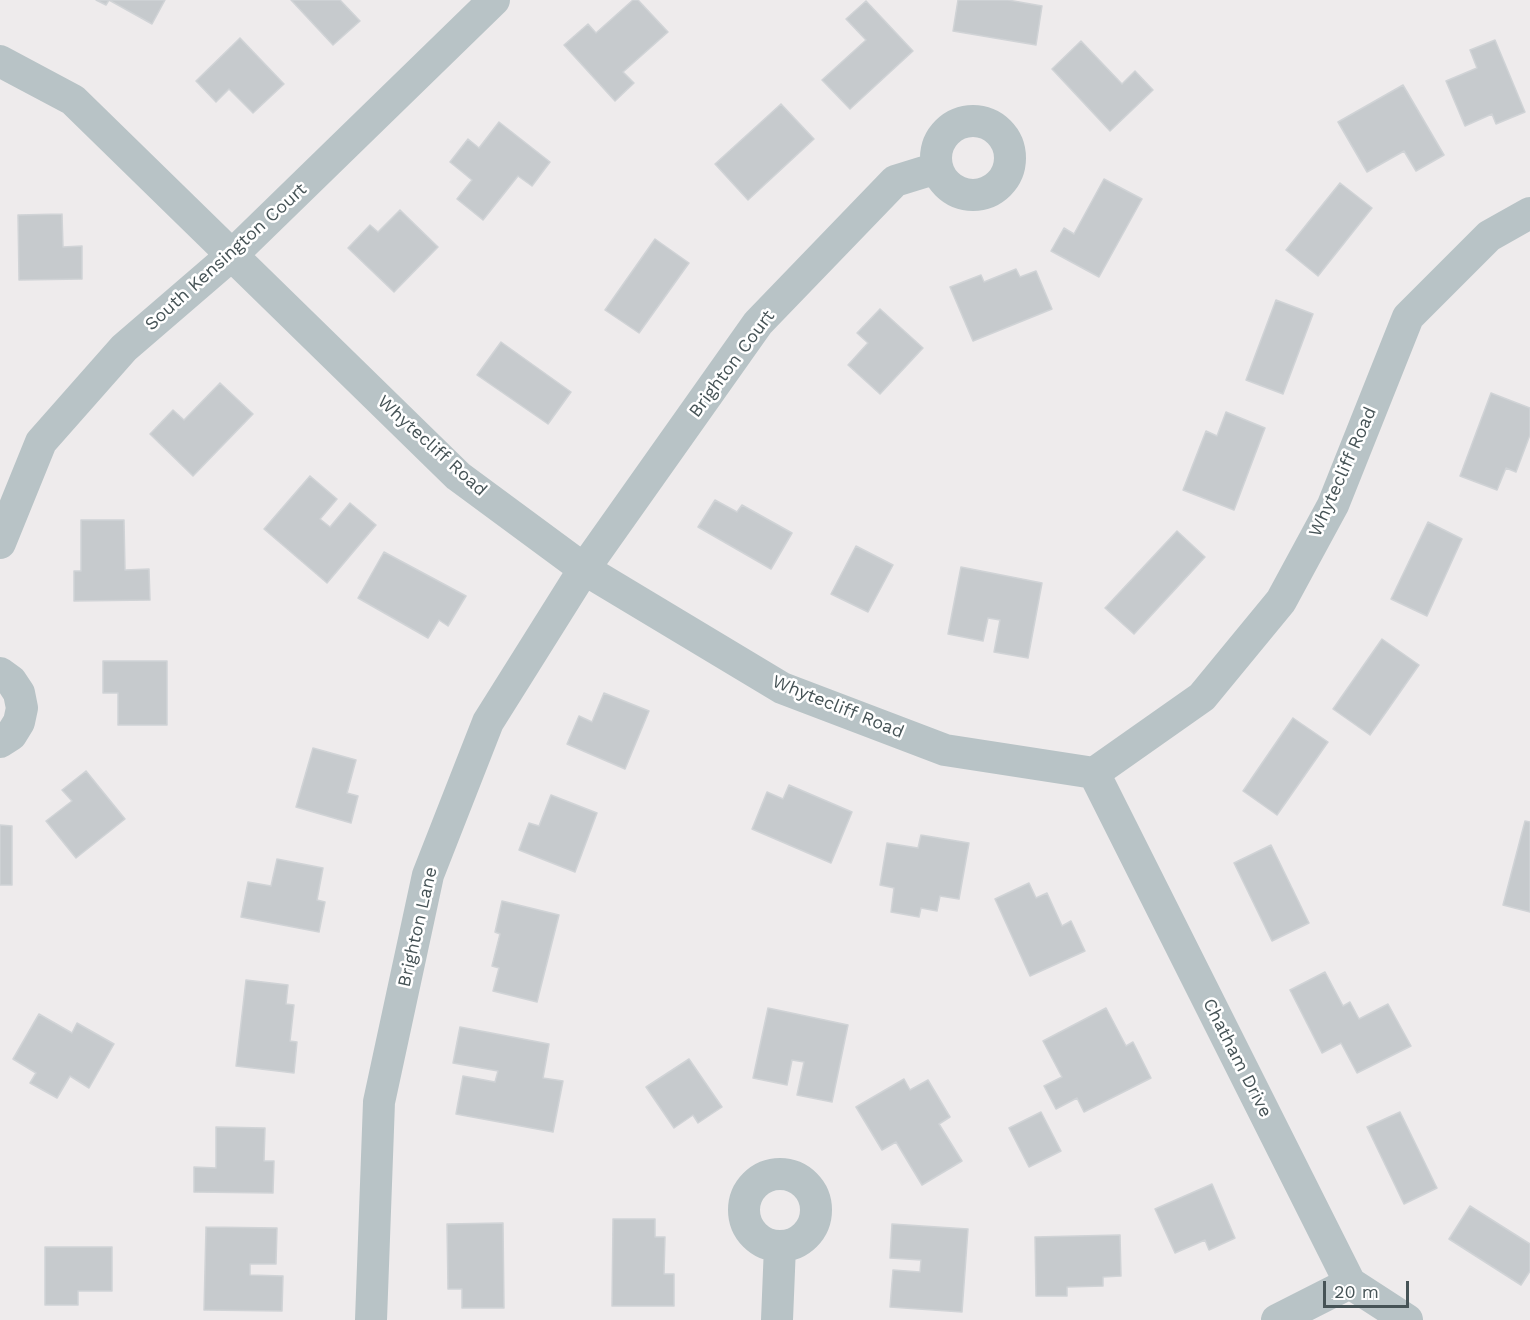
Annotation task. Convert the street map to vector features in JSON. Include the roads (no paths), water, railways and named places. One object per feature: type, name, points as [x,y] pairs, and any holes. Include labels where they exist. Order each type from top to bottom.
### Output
[{"type":"street","name":"South Kensington Court","points":[[0,543],[41,442],[124,348],[232,255],[494,0]]},
{"type":"street","name":"Whytecliff Road","points":[[0,61],[73,100],[458,476],[584,569],[782,688],[945,750],[1094,772],[1202,697],[1281,601],[1333,505],[1408,317],[1489,236],[1530,213]]},
{"type":"street","name":"Brighton Court","points":[[584,569],[758,323],[895,181],[937,168]]},
{"type":"street","name":"Brighton Lane","points":[[372,1320],[379,1102],[428,875],[488,722],[584,569]]},
{"type":"street","points":[[0,673],[11,681],[19,693],[22,708],[19,722],[11,735],[0,742]]},
{"type":"street","name":"Chatham Drive","points":[[1094,772],[1350,1283]]},
{"type":"street","points":[[777,1320],[780,1246]]},
{"type":"street","points":[[1277,1320],[1350,1283],[1407,1320]]}]
